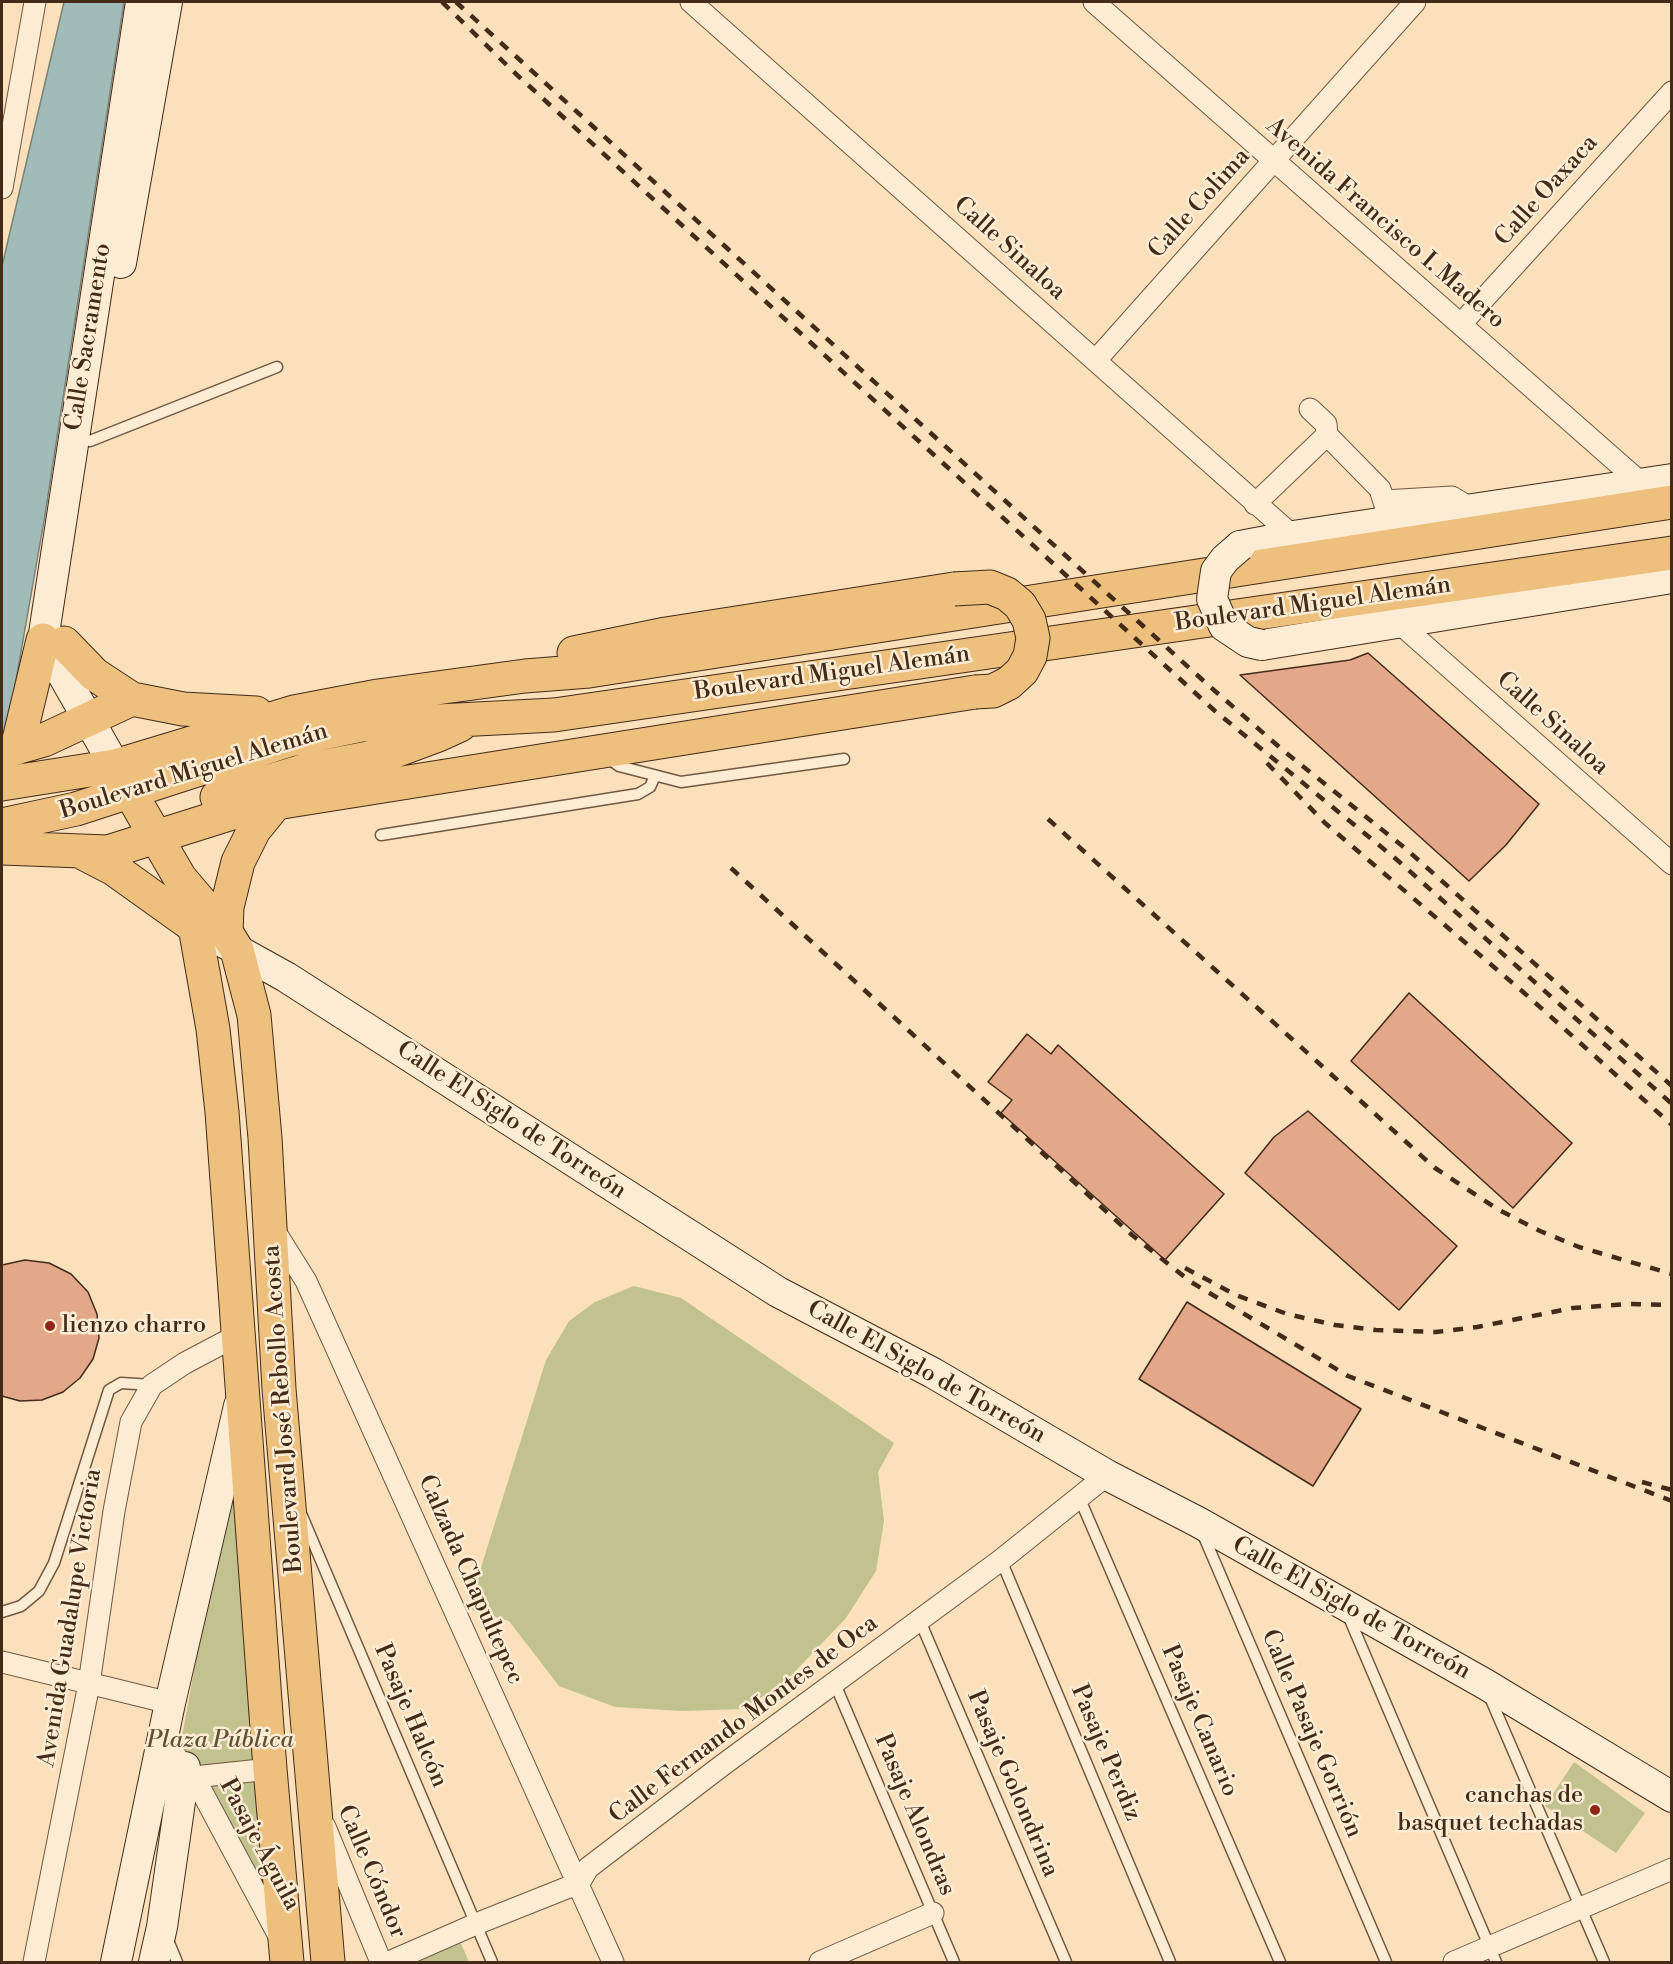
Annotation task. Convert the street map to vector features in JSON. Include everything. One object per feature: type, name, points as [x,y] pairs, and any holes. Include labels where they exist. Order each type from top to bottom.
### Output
[{"type":"main road","name":"Boulevard Miguel Alemán","points":[[2,846],[76,809],[122,779],[294,712],[457,685],[632,664],[1664,484]]},
{"type":"main road","name":"Boulevard Miguel Alemán","points":[[2,784],[122,779],[329,730],[394,722],[554,715],[1671,553]]},
{"type":"main road","points":[[152,830],[276,803],[1001,687],[1022,671],[1030,656],[1033,638],[1029,621],[1020,605],[1007,594],[990,587],[954,589],[666,634],[558,657],[457,685]]},
{"type":"main road","points":[[9,750],[55,650],[132,699],[209,712],[294,712]]},
{"type":"main road","points":[[2,846],[108,852],[152,830],[306,770],[361,760],[407,748],[469,720],[556,688],[632,664]]},
{"type":"main road","points":[[599,751],[666,698]]},
{"type":"main road","points":[[9,750],[44,740],[132,699]]},
{"type":"main road","name":"Boulevard José Rebollo Acosta","points":[[122,779],[180,878],[232,941],[254,1015],[271,1224],[279,1389],[290,1486],[313,1800],[328,1962]]},
{"type":"main road","points":[[232,941],[227,908],[238,862],[254,830],[276,803]]},
{"type":"main road","points":[[79,852],[114,868],[195,927]]},
{"type":"main road","name":"Boulevard José Rebollo Acosta","points":[[180,878],[195,927],[213,1029],[222,1113],[241,1395],[253,1516],[270,1769],[286,1955]]},
{"type":"main road","points":[[222,1113],[262,1104]]},
{"type":"street","points":[[2,188],[35,2]]},
{"type":"street","name":"Calle Sacramento","points":[[55,650],[81,440],[141,2]]},
{"type":"street","name":"Calle Sacramento","points":[[81,440],[167,2]]},
{"type":"street","name":"Calle Sinaloa","points":[[691,2],[1293,536]]},
{"type":"street","name":"Avenida Francisco I. Madero","points":[[1094,2],[1461,324],[1664,484]]},
{"type":"street","name":"Calle Colima","points":[[1096,360],[1415,2]]},
{"type":"street","name":"Calle Oaxaca","points":[[1461,324],[1671,93]]},
{"type":"street","points":[[1310,409],[1326,424],[1327,435],[1380,489],[1387,511]]},
{"type":"street","points":[[1255,504],[1327,435]]},
{"type":"street","points":[[1664,484],[1472,509],[1387,511],[1293,536],[1240,546],[1225,559],[1216,571],[1212,599],[1224,626],[1248,642],[1262,645],[1671,578]]},
{"type":"street","name":"Calle Sinaloa","points":[[1398,622],[1671,864]]},
{"type":"street","points":[[55,650],[88,720],[122,779]]},
{"type":"street","name":"Calle El Siglo de Torreón","points":[[195,927],[232,941],[778,1292],[933,1373],[1107,1475],[1198,1522],[1485,1684],[1671,1797]]},
{"type":"street","name":"Calzada Chapultepec","points":[[271,1224],[306,1281],[613,1962]]},
{"type":"street","name":"Avenida Guadalupe Victoria","points":[[34,1962],[89,1684],[124,1454],[131,1422],[152,1385],[184,1363],[238,1335]]},
{"type":"street","points":[[116,1962],[170,1703],[241,1395]]},
{"type":"street","name":"Calle Fernando Montes de Oca","points":[[389,1962],[579,1883],[588,1868],[720,1767],[1001,1560],[1107,1475]]},
{"type":"street","points":[[2,1662],[170,1703]]},
{"type":"street","name":"Pasaje Águila","points":[[163,1742],[190,1772],[286,1955]]},
{"type":"street","points":[[154,1962],[190,1772],[270,1769]]},
{"type":"street","name":"Calle Cóndor","points":[[313,1800],[381,1962]]},
{"type":"street","points":[[1454,1962],[1493,1955],[1581,1908],[1670,1874]]},
{"type":"street","points":[[830,1961],[933,1913]]},
{"type":"lane","points":[[81,440],[277,367]]},
{"type":"lane","points":[[566,745],[599,751],[619,766],[681,782],[844,759]]},
{"type":"lane","points":[[306,770],[353,773]]},
{"type":"lane","points":[[381,835],[638,794],[650,787],[656,776]]},
{"type":"lane","points":[[2,1612],[21,1606],[39,1591],[54,1563],[109,1390],[121,1383],[152,1385]]},
{"type":"lane","name":"Pasaje Halcón","points":[[290,1486],[492,1962]]},
{"type":"lane","name":"Pasaje Canario","points":[[1079,1497],[1280,1962]]},
{"type":"lane","name":"Calle Pasaje Gorrión","points":[[1198,1522],[1386,1962]]},
{"type":"lane","name":"Pasaje Perdiz","points":[[1001,1560],[1170,1962]]},
{"type":"lane","points":[[1343,1605],[1493,1955]]},
{"type":"lane","name":"Pasaje Golondrina","points":[[920,1621],[1066,1962]]},
{"type":"lane","name":"Pasaje Alondras","points":[[835,1684],[954,1962]]},
{"type":"lane","points":[[1485,1684],[1604,1962]]},
{"type":"lane","points":[[162,1927],[177,1962]]},
{"type":"green space","points":[[634,1286],[681,1298],[894,1443],[878,1472],[884,1521],[876,1571],[846,1618],[784,1683],[743,1709],[683,1711],[615,1707],[559,1686],[509,1621],[468,1609],[546,1360],[569,1321],[595,1302]]},
{"type":"green space","name":"Plaza Pública","points":[[237,1435],[270,1912],[179,1753]]},
{"type":"green space","name":"canchas de basquet techadas","points":[[1574,1762],[1645,1813],[1616,1853],[1545,1806]]},
{"type":"green space","points":[[460,1941],[469,1962],[406,1962]]},
{"type":"water","points":[[64,2],[124,2],[45,515],[2,760],[2,266]]},
{"type":"building","points":[[1368,653],[1539,804],[1506,845],[1469,881],[1240,675],[1350,660]]},
{"type":"building","points":[[1409,993],[1572,1143],[1513,1208],[1351,1061]]},
{"type":"building","points":[[1027,1034],[1051,1054],[1058,1045],[1224,1194],[1165,1260],[1001,1113],[1012,1100],[988,1082]]},
{"type":"building","points":[[1308,1111],[1457,1246],[1399,1310],[1245,1173],[1274,1137]]},
{"type":"building","name":"lienzo charro","points":[[25,1260],[49,1263],[71,1274],[88,1292],[97,1314],[99,1338],[93,1359],[80,1378],[63,1392],[42,1400],[20,1401],[2,1396],[2,1265]]},
{"type":"building","points":[[1187,1302],[1361,1409],[1313,1486],[1139,1379]]},
{"type":"railway","points":[[442,2],[516,74],[1215,711],[1396,859],[1672,1104]]},
{"type":"railway","points":[[456,2],[1207,684],[1285,752],[1406,849],[1672,1086]]},
{"type":"railway","points":[[1267,763],[1325,823],[1522,991],[1672,1125]]},
{"type":"railway","points":[[1048,819],[1435,1168],[1499,1210],[1540,1231],[1579,1247],[1672,1274]]},
{"type":"railway","points":[[731,868],[1132,1235],[1191,1282],[1348,1376],[1672,1501]]},
{"type":"railway","points":[[1185,1268],[1236,1295],[1287,1314],[1335,1325],[1376,1330],[1436,1332],[1477,1327],[1573,1308],[1627,1304],[1672,1305]]},
{"type":"railway","points":[[1642,1482],[1672,1490]]},
{"type":"place","name":"lienzo charro","points":[[50,1326]]},
{"type":"place","name":"canchas de basquet techadas","points":[[1595,1810]]}]
